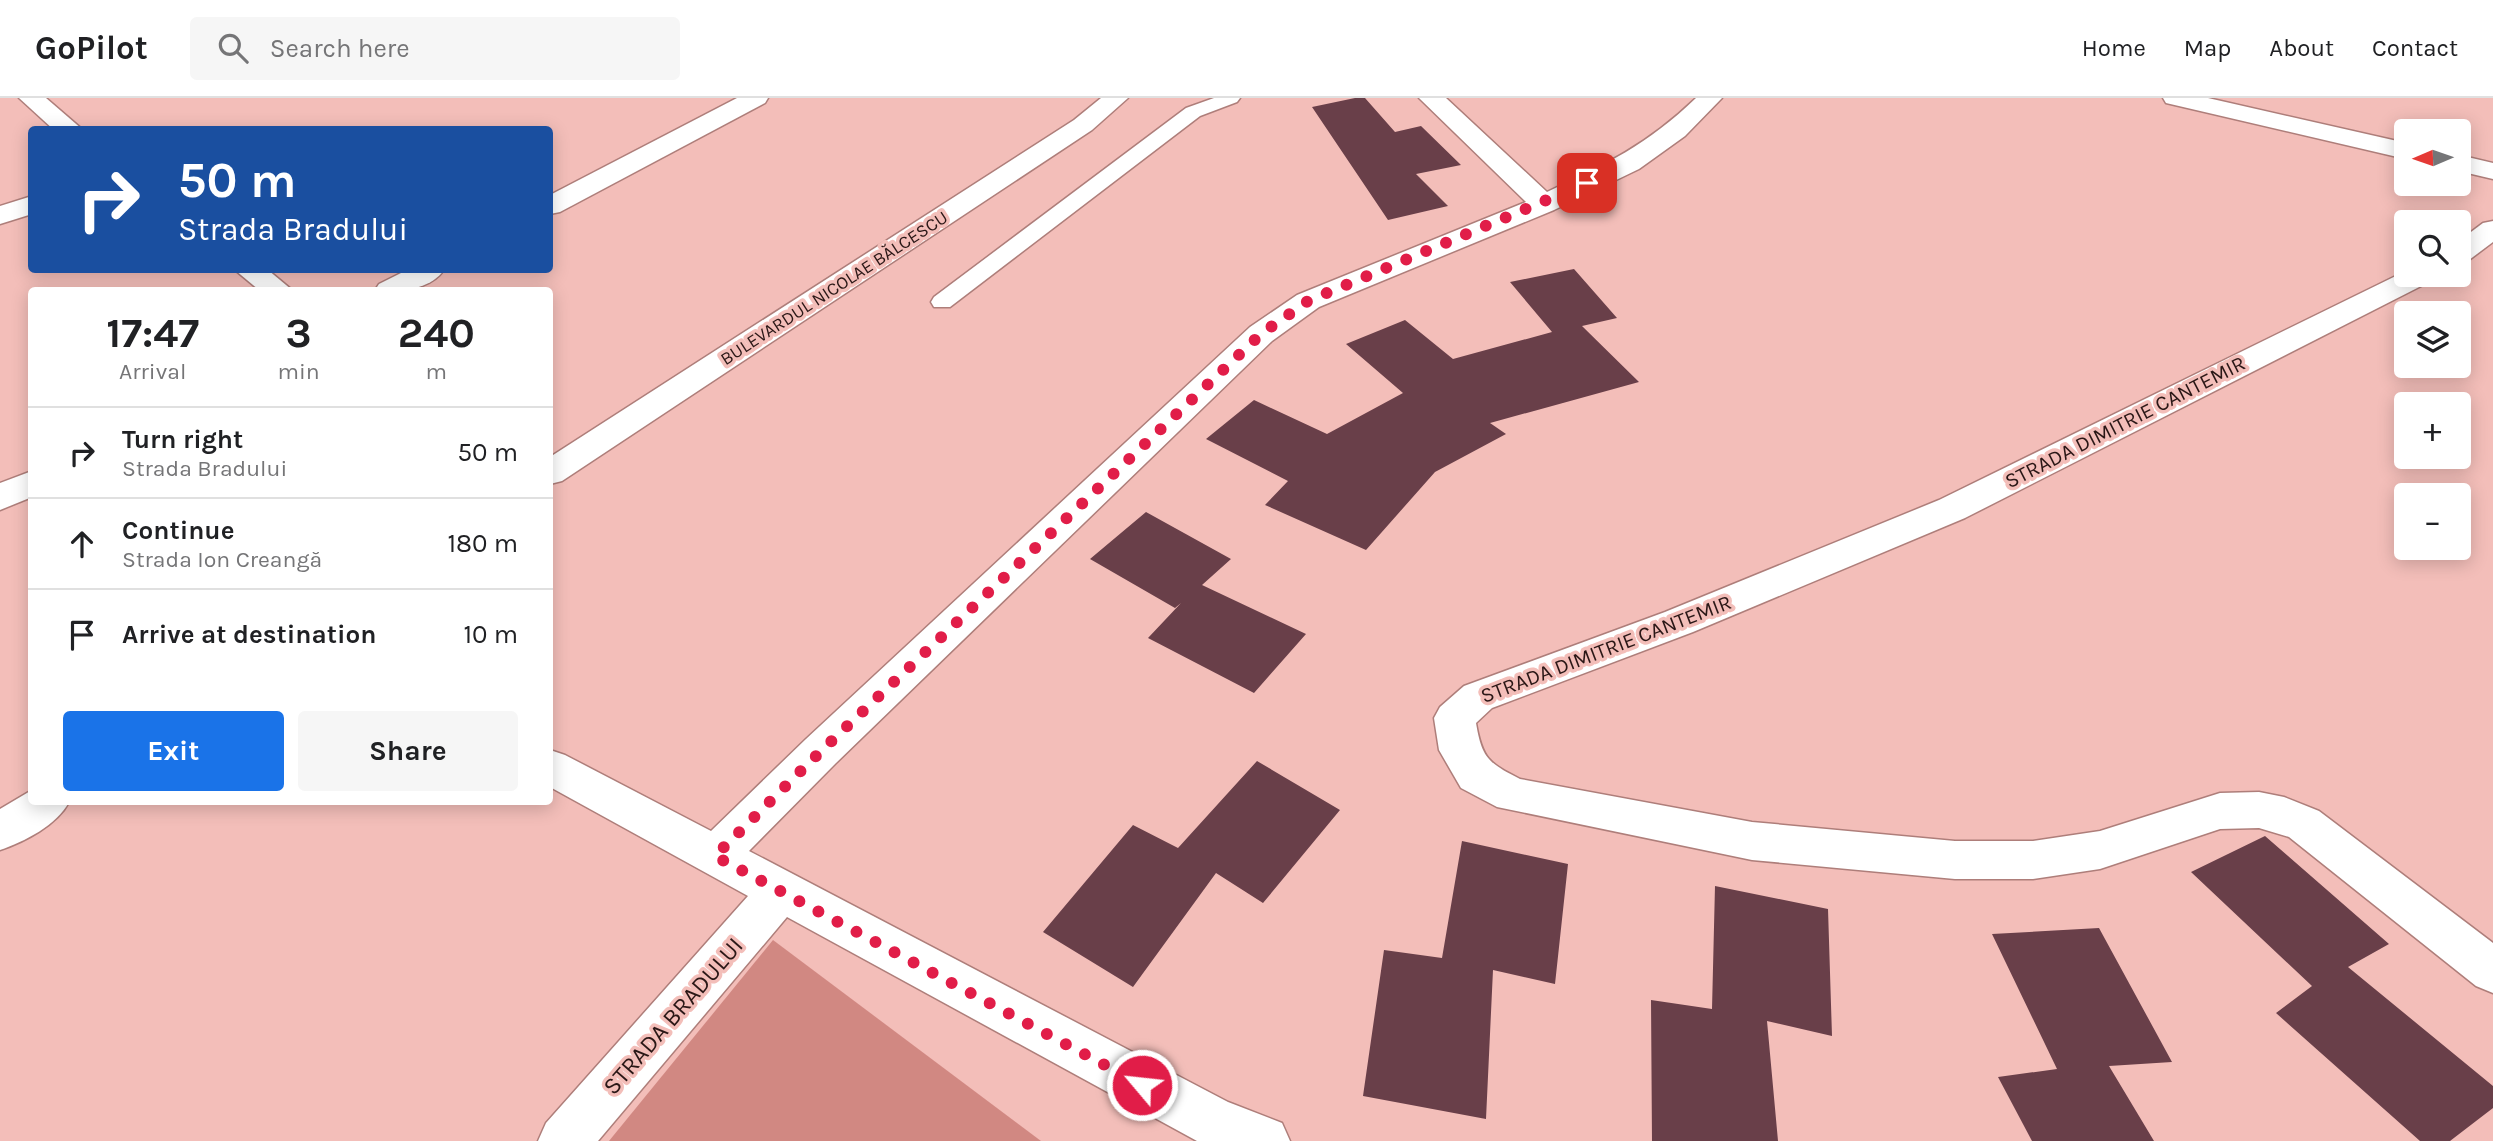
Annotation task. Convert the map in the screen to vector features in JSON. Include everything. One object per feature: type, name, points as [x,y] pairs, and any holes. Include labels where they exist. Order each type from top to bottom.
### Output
[{"type":"street","points":[[31,98],[65,126]]},
{"type":"street","points":[[553,204],[756,98]]},
{"type":"street","name":"BULEVARDUL NICOLAE BĂLCESCU","points":[[553,471],[1083,125],[1116,98]]},
{"type":"street","points":[[1431,98],[1544,204]]},
{"type":"street","points":[[715,856],[831,742],[1261,334],[1308,301],[1544,204],[1630,163],[1676,131],[1710,98]]},
{"type":"street","points":[[2175,98],[2394,148]]},
{"type":"street","points":[[2471,166],[2493,171]]},
{"type":"street","points":[[0,216],[28,206]]},
{"type":"street","points":[[2471,245],[2493,229]]},
{"type":"street","points":[[254,273],[273,287]]},
{"type":"street","points":[[396,287],[423,273]]},
{"type":"street","name":"STRADA DIMITRIE CANTEMIR","points":[[2397,287],[1952,509],[1679,622],[1478,697],[1455,718],[1460,750],[1476,776],[1512,795],[1752,841],[1955,860],[2033,860],[2101,850],[2220,811],[2259,810],[2284,815],[2304,824],[2493,971]]},
{"type":"street","points":[[0,498],[28,484]]},
{"type":"street","points":[[553,769],[1215,1124],[1264,1141]]},
{"type":"street","points":[[0,832],[42,805]]},
{"type":"street","name":"STRADA BRADULUI","points":[[564,1141],[781,891]]},
{"type":"lane","points":[[942,302],[1193,113],[1231,98]]},
{"type":"shaded area","points":[[773,940],[1041,1141],[609,1141]]},
{"type":"building","points":[[1365,98],[1395,132],[1421,126],[1461,165],[1416,174],[1448,206],[1388,220],[1312,107]]},
{"type":"building","points":[[1574,269],[1617,318],[1582,326],[1639,382],[1490,423],[1506,434],[1435,472],[1366,550],[1265,505],[1288,481],[1206,439],[1254,400],[1327,434],[1403,393],[1346,344],[1405,320],[1453,359],[1552,332],[1510,282]]},
{"type":"building","points":[[1146,512],[1231,559],[1202,585],[1306,634],[1254,693],[1148,638],[1181,603],[1175,608],[1090,559]]},
{"type":"building","points":[[1257,761],[1340,810],[1263,903],[1216,873],[1133,987],[1043,932],[1133,825],[1178,848]]},
{"type":"building","points":[[2265,836],[2389,944],[2348,967],[2493,1086],[2493,1108],[2450,1141],[2420,1141],[2276,1013],[2312,986],[2191,872]]},
{"type":"building","points":[[1462,841],[1568,864],[1555,984],[1493,970],[1486,1119],[1363,1096],[1384,950],[1442,958]]},
{"type":"building","points":[[1715,886],[1828,909],[1832,1036],[1767,1021],[1778,1141],[1652,1141],[1651,1000],[1712,1009]]},
{"type":"building","points":[[2099,928],[2172,1062],[2109,1066],[2154,1141],[2032,1141],[1998,1077],[2057,1069],[1992,934]]},
{"type":"route","points":[[1142,1085],[715,856],[821,751],[1261,334],[1308,301],[1544,204],[1587,183]]}]
